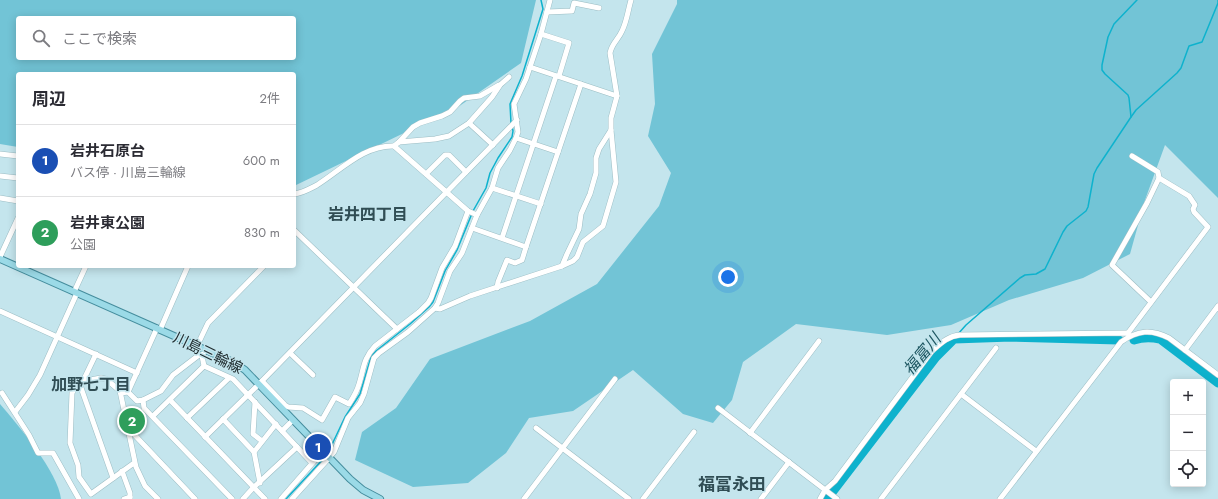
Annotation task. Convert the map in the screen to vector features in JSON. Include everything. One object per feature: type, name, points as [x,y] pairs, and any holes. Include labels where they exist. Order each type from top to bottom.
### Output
[{"type":"main road","name":"川島三輪線","points":[[0,258],[16,265]]},
{"type":"main road","name":"川島三輪線","points":[[22,268],[197,346],[203,353],[235,363],[261,383],[293,420],[350,479],[363,490],[380,499]]},
{"type":"street","points":[[261,383],[288,407],[303,408],[322,420],[335,397],[349,404],[359,385],[366,357],[375,346],[419,312],[431,298],[442,268],[472,213],[488,196],[498,168],[516,138],[518,132],[513,124],[514,104],[526,79],[541,34],[550,0]]},
{"type":"street","points":[[435,308],[440,309],[470,296],[573,261],[577,257],[583,242],[603,226],[616,182],[611,118],[617,96],[610,53],[611,47],[622,33],[626,23],[631,0]]},
{"type":"street","points":[[547,12],[572,11],[574,3],[599,8]]},
{"type":"street","points":[[502,238],[533,144],[569,43],[541,34]]},
{"type":"street","points":[[530,67],[617,96]]},
{"type":"street","points":[[296,194],[305,192],[330,177],[367,151],[378,147],[394,146],[413,127],[450,112],[464,98],[480,96],[500,85],[509,77]]},
{"type":"street","points":[[497,288],[507,260],[515,263],[522,260],[581,84]]},
{"type":"street","points":[[399,142],[435,139],[449,136],[469,123],[492,97],[500,85]]},
{"type":"street","points":[[469,123],[493,145]]},
{"type":"street","points":[[204,437],[261,383],[513,124]]},
{"type":"street","points":[[562,266],[579,229],[581,214],[590,194],[596,173],[596,158],[599,149],[611,130]]},
{"type":"street","points":[[516,138],[558,152]]},
{"type":"street","points":[[394,146],[472,213]]},
{"type":"street","points":[[0,154],[16,156]]},
{"type":"street","points":[[426,174],[445,155],[449,155],[466,172]]},
{"type":"street","points":[[1132,156],[1158,172],[1159,178],[1147,203],[1112,265],[1151,302]]},
{"type":"street","points":[[0,176],[16,178]]},
{"type":"street","points":[[1000,499],[1036,451],[1129,334],[1151,302],[1208,227],[1194,212],[1195,205],[1189,196],[1159,178]]},
{"type":"street","points":[[492,188],[540,204]]},
{"type":"street","points":[[0,198],[16,201]]},
{"type":"street","points":[[280,499],[312,463],[334,452],[348,418],[360,403],[364,394],[374,358],[408,332],[435,308],[450,271],[462,252],[472,228],[472,213]]},
{"type":"street","points":[[0,258],[16,222]]},
{"type":"street","points":[[472,228],[526,247]]},
{"type":"street","points":[[296,234],[397,329]]},
{"type":"street","points":[[15,412],[40,375],[58,337],[85,268]]},
{"type":"street","points":[[128,392],[187,268]]},
{"type":"street","points":[[197,346],[208,323],[262,268]]},
{"type":"street","points":[[1185,350],[1218,306]]},
{"type":"street","points":[[0,312],[137,373]]},
{"type":"street","points":[[820,499],[932,351],[943,341],[957,335],[1129,334],[1152,332],[1169,338],[1218,375]]},
{"type":"street","points":[[750,433],[819,340]]},
{"type":"street","points":[[881,499],[996,348]]},
{"type":"street","points":[[128,392],[138,401],[161,391],[173,375],[203,353],[204,366],[153,416]]},
{"type":"street","points":[[290,353],[313,375]]},
{"type":"street","points":[[96,354],[81,381],[72,393],[70,443],[78,465],[79,477],[91,494],[134,463]]},
{"type":"street","points":[[204,366],[233,379],[312,463]]},
{"type":"street","points":[[81,381],[95,378],[106,379],[120,391],[134,463],[145,486],[158,499]]},
{"type":"street","points":[[187,418],[229,378]]},
{"type":"street","points":[[524,499],[615,379]]},
{"type":"street","points":[[81,381],[113,478]]},
{"type":"street","points":[[121,393],[128,392]]},
{"type":"street","points":[[2,393],[29,435],[38,453],[53,453],[78,499]]},
{"type":"street","points":[[960,394],[1036,451]]},
{"type":"street","points":[[143,400],[144,408],[232,499]]},
{"type":"street","points":[[170,400],[265,499]]},
{"type":"street","points":[[255,402],[253,434],[262,441]]},
{"type":"street","points":[[718,408],[836,498]]},
{"type":"street","points":[[223,420],[254,452],[260,483]]},
{"type":"street","points":[[282,431],[293,420]]},
{"type":"street","points":[[254,452],[276,424]]},
{"type":"street","points":[[127,428],[195,499]]},
{"type":"street","points":[[536,428],[629,499]]},
{"type":"street","points":[[643,499],[694,432]]},
{"type":"street","points":[[243,499],[297,447]]},
{"type":"street","points":[[292,499],[326,455]]},
{"type":"street","points":[[761,499],[789,462]]},
{"type":"street","points":[[122,471],[130,493],[130,498],[124,499]]},
{"type":"shaded area","points":[[0,0],[536,0],[521,63],[458,107],[296,185],[296,72],[16,72],[16,147],[0,144]]},
{"type":"shaded area","points":[[677,0],[1218,0],[1218,198],[1165,145],[1145,200],[1130,254],[1083,278],[1009,300],[951,325],[887,335],[796,324],[743,362],[732,400],[713,423],[683,414],[633,370],[573,411],[529,418],[506,453],[468,483],[413,487],[355,460],[362,432],[396,408],[430,359],[530,321],[597,284],[659,206],[671,173],[648,136],[655,104],[652,54],[677,4]]},
{"type":"shaded area","points":[[0,404],[36,449],[45,463],[53,476],[61,499],[0,499]]},
{"type":"shaded area","points":[[130,410],[140,424],[133,430],[128,426],[126,413]]},
{"type":"waterway","points":[[511,123],[510,104],[522,76],[543,9],[541,0]]},
{"type":"waterway","points":[[958,334],[966,325],[1020,278],[1025,275],[1036,274],[1045,269],[1067,226],[1086,211],[1094,174],[1131,117],[1128,95],[1105,74],[1102,70],[1102,65],[1108,37],[1114,24],[1137,0]]},
{"type":"waterway","points":[[1131,117],[1136,110],[1177,73],[1181,68],[1189,46],[1202,42],[1218,0]]},
{"type":"waterway","points":[[328,453],[345,417],[360,394],[371,357],[433,302],[445,271],[457,250],[473,211],[486,188],[490,173],[512,137],[512,126]]},
{"type":"waterway","name":"福富川","points":[[827,499],[936,357],[954,339],[1011,337],[1119,340]]},
{"type":"waterway","name":"福富川","points":[[1134,340],[1140,338],[1160,339],[1218,383]]},
{"type":"waterway","points":[[286,499],[326,456]]},
{"type":"place","name":"岩井東公園","points":[[132,421]]},
{"type":"place","name":"岩井石原台","points":[[318,447]]},
{"type":"district","name":"岩井四丁目","points":[[368,214]]},
{"type":"district","name":"加野七丁目","points":[[91,384]]},
{"type":"district","name":"福富永田","points":[[732,484]]}]
